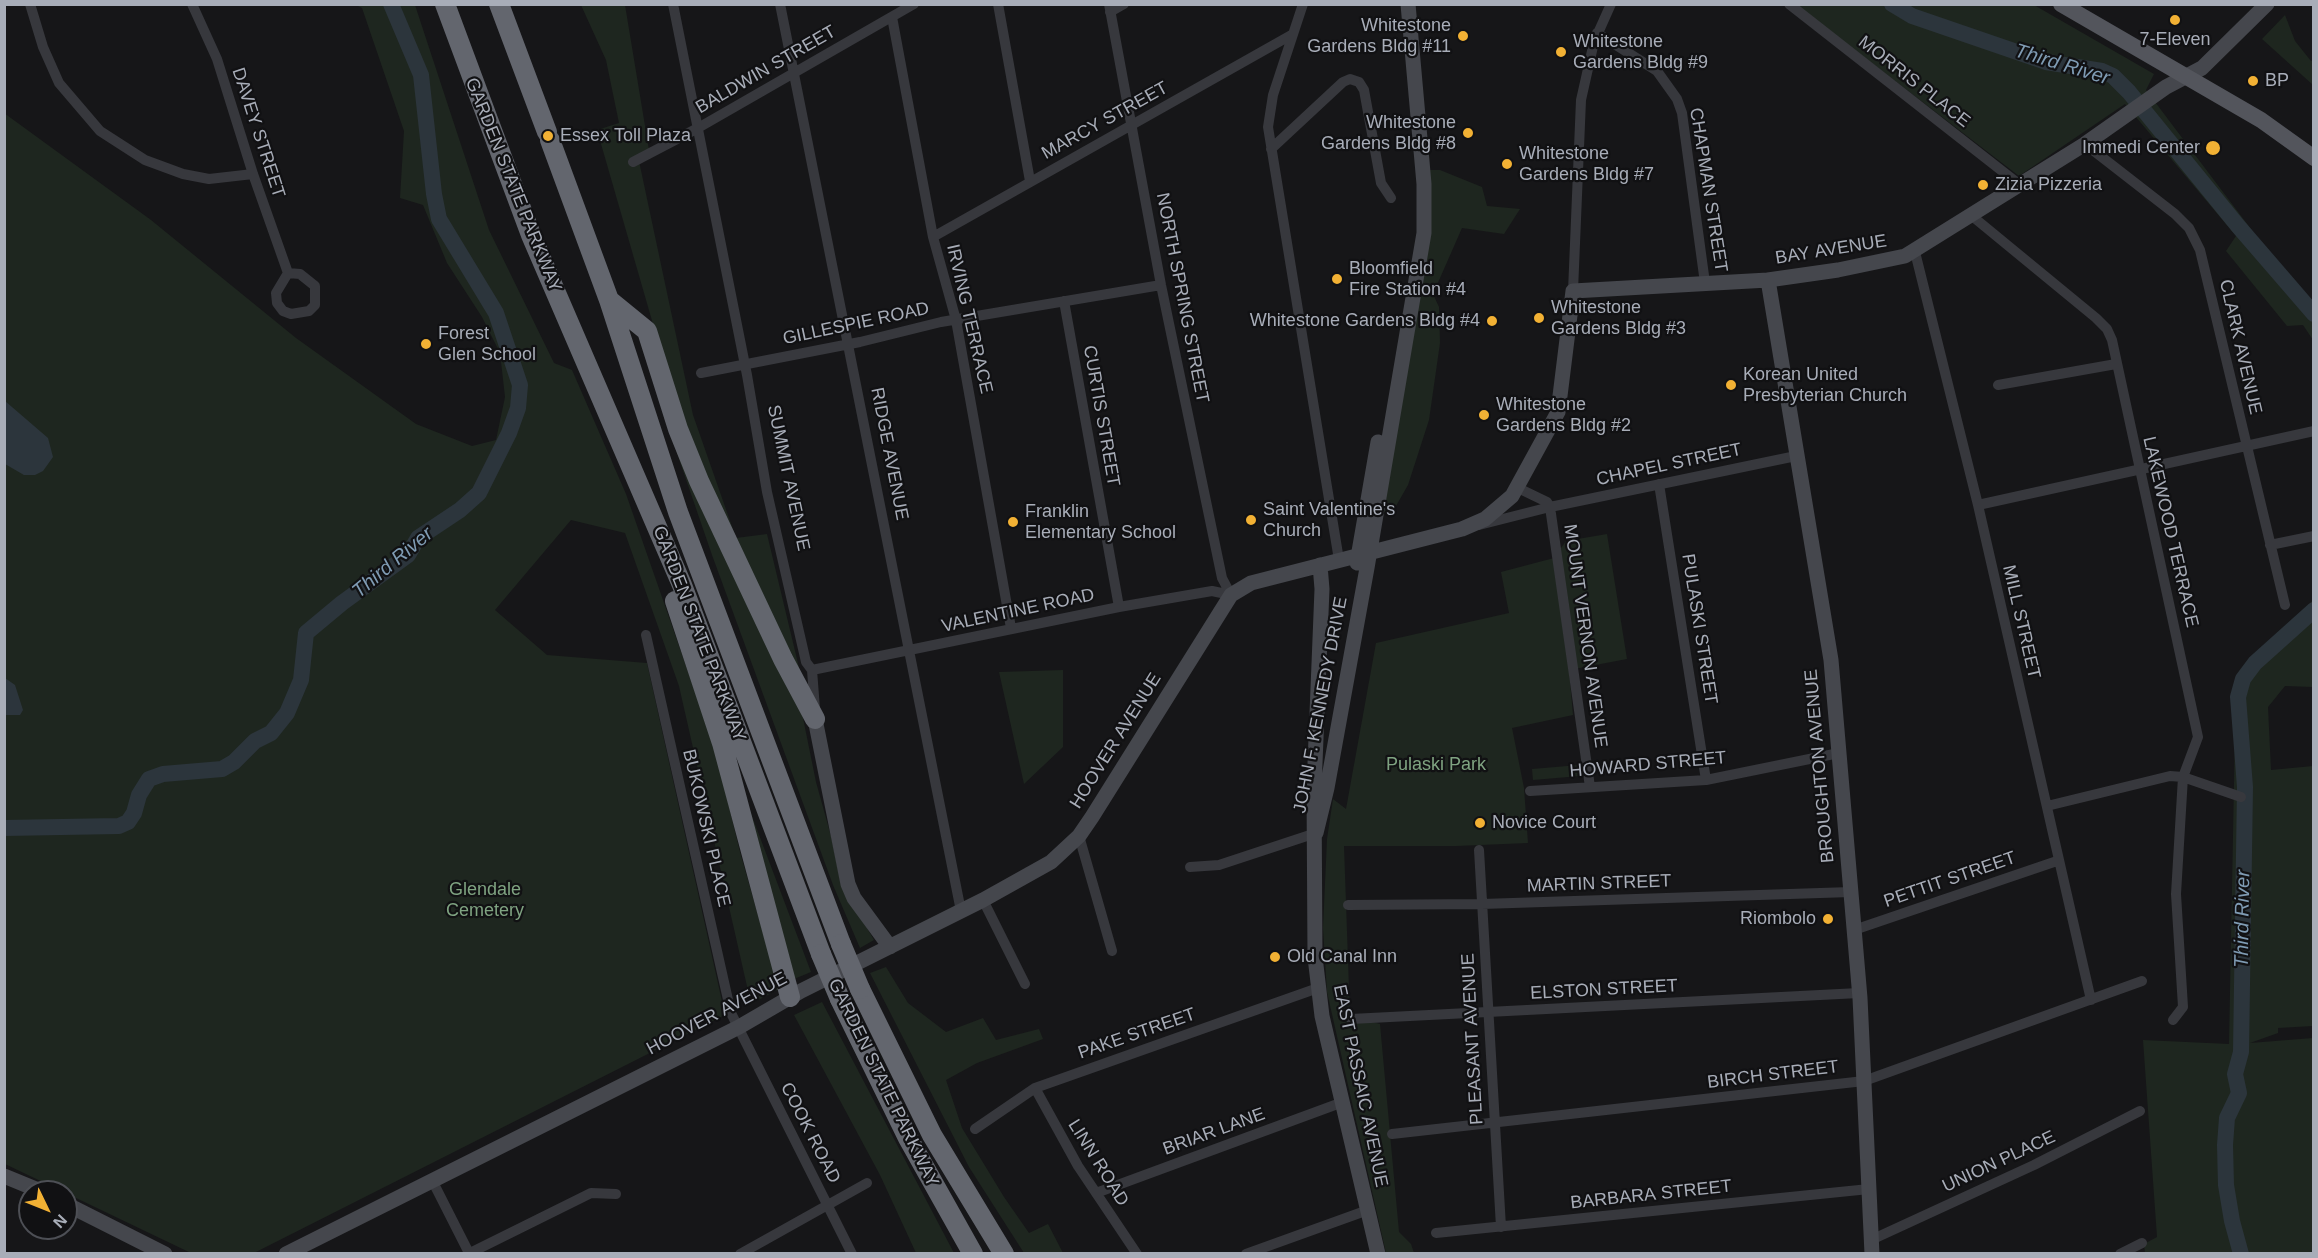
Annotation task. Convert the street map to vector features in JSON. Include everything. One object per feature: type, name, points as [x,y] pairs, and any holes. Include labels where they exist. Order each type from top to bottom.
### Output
[{"type":"highway","name":"GARDEN STATE PARKWAY","points":[[445,4],[523,215],[682,585],[840,999],[908,1138],[973,1254]]},
{"type":"highway","name":"GARDEN STATE PARKWAY","points":[[499,4],[609,300],[674,502],[841,944],[860,989],[932,1136],[1004,1254]]},
{"type":"highway","points":[[609,300],[647,331],[678,429],[699,480],[777,649],[815,719]]},
{"type":"highway","points":[[628,462],[712,709],[790,997]]},
{"type":"main road","points":[[2061,4],[2261,120],[2313,158]]},
{"type":"street","points":[[30,4],[43,47],[59,83],[100,131],[145,160],[183,174],[209,179],[253,174]]},
{"type":"street","name":"DAVEY STREET","points":[[192,4],[217,59],[253,174],[288,273]]},
{"type":"street","name":"SUMMIT AVENUE","points":[[673,4],[745,364],[767,492],[806,662],[812,670],[815,719],[848,884],[854,898],[890,947]]},
{"type":"street","name":"RIDGE AVENUE","points":[[780,4],[911,650],[961,911]]},
{"type":"street","name":"BALDWIN STREET","points":[[633,162],[699,128],[914,4]]},
{"type":"street","points":[[998,4],[1030,181]]},
{"type":"street","points":[[1110,8],[1124,4]]},
{"type":"street","points":[[1303,4],[1270,111],[1271,149],[1339,560]]},
{"type":"street","name":"JOHN F. KENNEDY DRIVE","points":[[1364,554],[1415,232],[1415,172],[1400,4]]},
{"type":"street","name":"JOHN F. KENNEDY DRIVE","points":[[1316,833],[1318,790],[1424,233],[1425,183],[1408,4]]},
{"type":"street","points":[[1231,595],[1251,584],[1462,530],[1496,512],[1518,488],[1558,412],[1577,228],[1579,117],[1587,69],[1597,33],[1611,4]]},
{"type":"street","name":"MORRIS PLACE","points":[[1789,4],[2020,185]]},
{"type":"street","name":"BAY AVENUE","points":[[1572,291],[1768,280],[1880,263],[1915,252],[2085,144],[2166,87],[2185,78],[2212,59],[2267,4]]},
{"type":"street","name":"NORTH SPRING STREET","points":[[1110,8],[1161,285],[1222,578],[1231,595]]},
{"type":"street","name":"IRVING TERRACE","points":[[892,17],[933,237],[956,320],[1011,628]]},
{"type":"street","name":"CHAPMAN STREET","points":[[1597,33],[1657,71],[1677,99],[1682,113],[1705,283]]},
{"type":"street","name":"MARCY STREET","points":[[933,237],[1293,34]]},
{"type":"street","points":[[1271,149],[1343,82],[1350,79],[1359,82],[1364,90],[1381,183],[1391,198]]},
{"type":"street","name":"CLARK AVENUE","points":[[2085,144],[2175,214],[2188,228],[2200,250],[2285,605]]},
{"type":"street","name":"LAKEWOOD TERRACE","points":[[1972,216],[2096,318],[2112,340],[2198,737],[2183,777],[2176,894],[2182,1007],[2174,1020]]},
{"type":"street","name":"MILL STREET","points":[[1915,252],[1978,505],[2047,806],[2057,861],[2091,1000]]},
{"type":"street","name":"BROUGHTON AVENUE","points":[[1768,280],[1831,660],[1859,993],[1872,1247]]},
{"type":"street","name":"GILLESPIE ROAD","points":[[701,373],[956,320],[1161,285]]},
{"type":"street","name":"CURTIS STREET","points":[[1064,302],[1119,607]]},
{"type":"street","points":[[1998,385],[2116,364]]},
{"type":"street","points":[[1978,505],[2139,467],[2313,431]]},
{"type":"street","name":"CHAPEL STREET","points":[[1550,507],[1796,456]]},
{"type":"street","name":"PULASKI STREET","points":[[1659,484],[1706,780]]},
{"type":"street","points":[[1518,488],[1547,502],[1550,507]]},
{"type":"street","name":"MOUNT VERNON AVENUE","points":[[1462,530],[1550,507],[1590,787]]},
{"type":"street","points":[[2270,545],[2313,536]]},
{"type":"street","name":"EAST PASSAIC AVENUE","points":[[1320,565],[1322,589],[1314,788],[1316,833],[1313,927],[1318,988],[1378,1254]]},
{"type":"street","name":"VALENTINE ROAD","points":[[812,670],[1119,607],[1212,591],[1231,595]]},
{"type":"street","name":"HOOVER AVENUE","points":[[286,1254],[739,1027],[790,997],[1037,872],[1062,853],[1079,836],[1231,595]]},
{"type":"street","name":"BUKOWSKI PLACE","points":[[646,635],[726,993],[731,1012],[739,1027]]},
{"type":"street","name":"HOWARD STREET","points":[[1530,791],[1706,780],[1839,753]]},
{"type":"street","points":[[2047,806],[2170,776],[2183,777],[2241,797]]},
{"type":"street","points":[[1190,867],[1219,866],[1316,833]]},
{"type":"street","points":[[1079,836],[1112,951]]},
{"type":"street","name":"PLEASANT AVENUE","points":[[1479,850],[1500,1227]]},
{"type":"street","name":"PETTIT STREET","points":[[1854,930],[2057,861]]},
{"type":"street","name":"MARTIN STREET","points":[[1348,905],[1482,904],[1851,892]]},
{"type":"street","points":[[983,900],[1025,984]]},
{"type":"street","name":"BIRCH STREET","points":[[1392,1134],[1864,1082],[2142,981]]},
{"type":"street","name":"PAKE STREET","points":[[975,1129],[1035,1088],[1318,988]]},
{"type":"street","name":"ELSTON STREET","points":[[1351,1019],[1859,993]]},
{"type":"street","name":"COOK ROAD","points":[[739,1027],[852,1254]]},
{"type":"street","name":"LINN ROAD","points":[[1035,1088],[1096,1193],[1137,1254]]},
{"type":"street","name":"BRIAR LANE","points":[[1096,1193],[1343,1102]]},
{"type":"street","name":"UNION PLACE","points":[[1872,1247],[2140,1111]]},
{"type":"street","points":[[4,1176],[18,1182]]},
{"type":"street","points":[[433,1182],[468,1253],[591,1193],[616,1194]]},
{"type":"street","points":[[740,1254],[867,1183]]},
{"type":"street","name":"BARBARA STREET","points":[[1436,1233],[1869,1189]]},
{"type":"street","points":[[78,1210],[165,1254]]},
{"type":"street","points":[[1246,1254],[1368,1210]]},
{"type":"street","points":[[2120,1254],[2142,1243]]},
{"type":"green space","name":"Glendale Cemetery","points":[[356,5],[415,5],[489,230],[554,363],[572,370],[626,494],[715,749],[740,852],[779,989],[751,1004],[679,686],[625,533],[571,520],[495,610],[547,655],[647,663],[725,1015],[254,1253],[191,1253],[78,1199],[78,1180],[38,1180],[5,1164],[4,113],[151,220],[296,338],[416,424],[472,446],[496,440],[505,397],[500,353],[482,317],[447,263],[423,205],[400,198],[404,131],[362,8]]},
{"type":"green space","points":[[581,5],[625,5],[650,156],[639,161],[693,415],[736,538],[767,534],[801,676],[743,569],[670,383],[597,130],[619,123],[606,60]]},
{"type":"green space","points":[[1796,5],[2034,5],[2154,74],[2146,90],[2306,302],[2313,298],[2313,340],[2303,325],[2287,326],[2226,251],[2236,236],[2125,104],[2019,176]]},
{"type":"green space","points":[[2285,15],[2295,41],[2311,61],[2313,60],[2313,85],[2262,39]]},
{"type":"green space","points":[[1429,170],[1440,170],[1482,187],[1487,206],[1520,209],[1504,234],[1462,228],[1433,294],[1439,307],[1440,343],[1429,420],[1408,485],[1392,513],[1381,512]]},
{"type":"green space","points":[[668,427],[802,713],[841,884],[874,940],[860,948],[833,885],[712,555]]},
{"type":"green space","name":"Pulaski Park","points":[[1607,534],[1627,659],[1569,670],[1573,715],[1512,728],[1524,788],[1528,843],[1456,846],[1344,846],[1350,1017],[1380,1024],[1399,1232],[1411,1244],[1414,1253],[1386,1253],[1327,992],[1323,928],[1327,839],[1333,799],[1346,809],[1376,643],[1509,613],[1501,572],[1554,558],[1566,541]]},
{"type":"green space","points":[[2313,600],[2313,687],[2285,686],[2268,707],[2271,770],[2313,766],[2313,1026],[2278,1028],[2278,1033],[2250,1043],[2313,1038],[2313,1253],[2145,1253],[2144,1244],[2157,1237],[2143,1040],[2229,1044],[2236,678]]},
{"type":"green space","points":[[1063,670],[1063,747],[1024,784],[999,672]]},
{"type":"green space","points":[[1579,765],[1580,776],[1533,780],[1532,769]]},
{"type":"green space","points":[[736,774],[811,972],[794,979]]},
{"type":"green space","points":[[886,967],[908,1003],[946,1032],[983,1018],[996,1040],[1039,1029],[1043,1039],[977,1063],[946,1080],[962,1128],[1004,1197],[1029,1233],[1048,1224],[1063,1253],[1024,1253],[969,1167],[870,973]]},
{"type":"green space","points":[[822,1002],[954,1253],[916,1253],[880,1175],[794,1015]]},
{"type":"shaded area","points":[[5,401],[48,438],[53,457],[43,471],[35,475],[24,475],[5,464]]},
{"type":"shaded area","points":[[5,678],[15,685],[23,710],[20,715],[5,715]]},
{"type":"waterway","name":"Third River","points":[[4,828],[119,826],[128,822],[134,813],[139,795],[149,779],[163,774],[222,769],[234,762],[255,741],[271,733],[287,713],[301,680],[306,633],[342,603],[408,555],[418,538],[460,510],[479,493],[509,433],[518,408],[520,385],[496,313],[439,219],[434,194],[421,75],[391,4]]},
{"type":"waterway","name":"Third River","points":[[1892,4],[1912,16],[2046,62],[2102,71],[2113,76],[2129,92],[2238,226],[2314,314]]},
{"type":"waterway","name":"Third River","points":[[2241,1254],[2226,1185],[2225,1145],[2227,1118],[2239,1093],[2235,1074],[2241,1052],[2245,787],[2238,697],[2243,679],[2255,663],[2314,610]]},
{"type":"place","name":"7-Eleven","points":[[2175,20]]},
{"type":"place","name":"Whitestone Gardens Bldg #11","points":[[1463,36]]},
{"type":"place","name":"Whitestone Gardens Bldg #9","points":[[1561,52]]},
{"type":"place","name":"BP","points":[[2253,81]]},
{"type":"place","name":"Whitestone Gardens Bldg #8","points":[[1468,133]]},
{"type":"place","name":"Essex Toll Plaza","points":[[548,136]]},
{"type":"place","name":"Immedi Center","points":[[2213,148]]},
{"type":"place","name":"Whitestone Gardens Bldg #7","points":[[1507,164]]},
{"type":"place","name":"Zizia Pizzeria","points":[[1983,185]]},
{"type":"place","name":"Bloomfield Fire Station #4","points":[[1337,279]]},
{"type":"place","name":"Whitestone Gardens Bldg #3","points":[[1539,318]]},
{"type":"place","name":"Whitestone Gardens Bldg #4","points":[[1492,321]]},
{"type":"place","name":"Forest Glen School","points":[[426,344]]},
{"type":"place","name":"Korean United Presbyterian Church","points":[[1731,385]]},
{"type":"place","name":"Whitestone Gardens Bldg #2","points":[[1484,415]]},
{"type":"place","name":"Saint Valentine's Church","points":[[1251,520]]},
{"type":"place","name":"Franklin Elementary School","points":[[1013,522]]},
{"type":"place","name":"Novice Court","points":[[1480,823]]},
{"type":"place","name":"Riombolo","points":[[1828,919]]},
{"type":"place","name":"Old Canal Inn","points":[[1275,957]]}]
